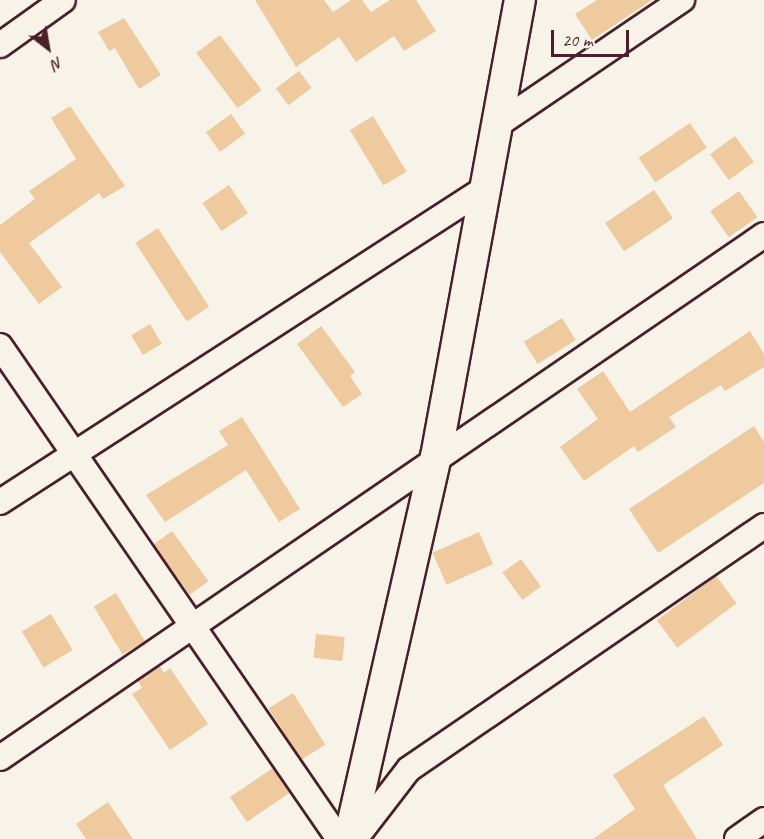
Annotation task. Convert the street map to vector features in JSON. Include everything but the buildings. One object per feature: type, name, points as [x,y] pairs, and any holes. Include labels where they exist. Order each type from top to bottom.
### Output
[{"type":"street","points":[[349,839],[436,457],[484,189],[500,123],[520,0]]},
{"type":"street","points":[[500,123],[682,0]]},
{"type":"street","points":[[0,45],[56,2]]},
{"type":"street","points":[[0,502],[74,452],[484,189]]},
{"type":"street","points":[[0,758],[436,457],[764,235]]},
{"type":"street","points":[[0,346],[339,839]]},
{"type":"street","points":[[355,839],[409,769],[764,526]]},
{"type":"street","points":[[736,839],[764,820]]}]
